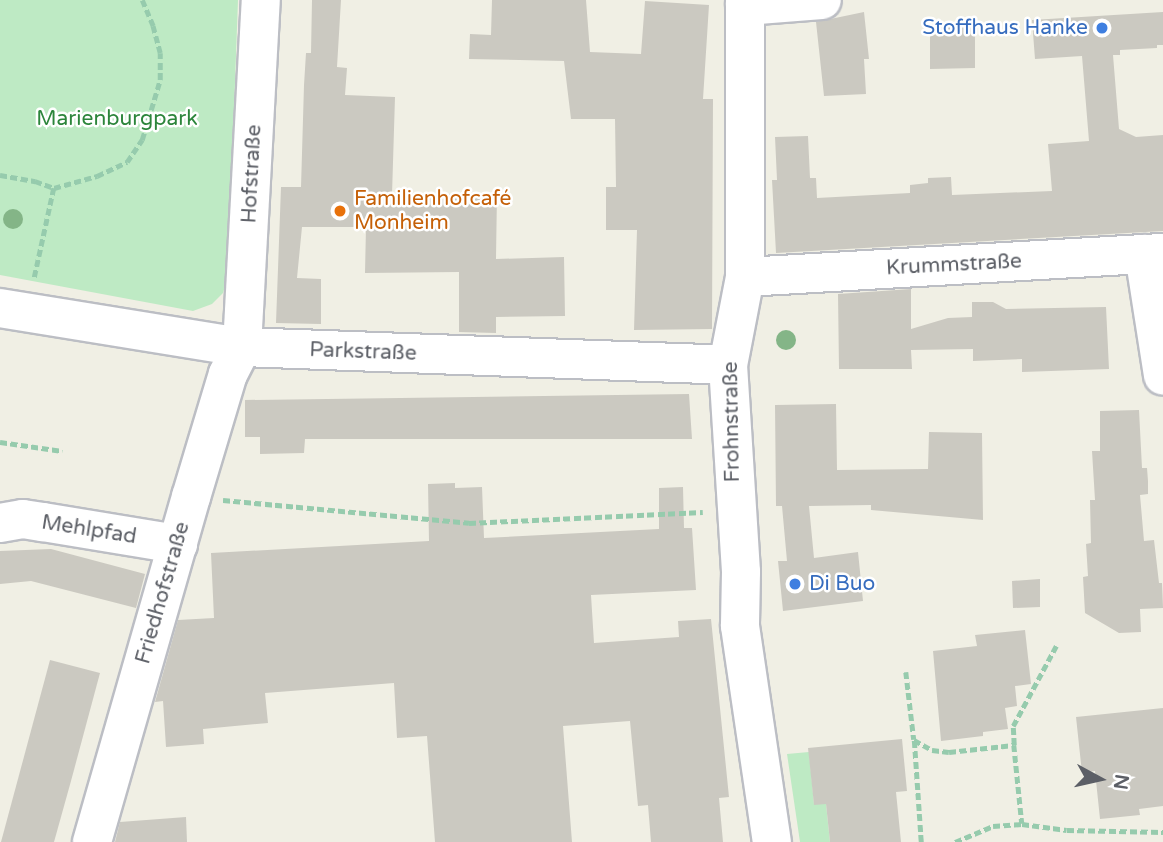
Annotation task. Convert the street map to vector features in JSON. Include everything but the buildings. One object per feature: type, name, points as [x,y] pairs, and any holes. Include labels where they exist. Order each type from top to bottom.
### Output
[{"type":"street","name":"Hofstraße","points":[[242,347],[261,0]]},
{"type":"street","points":[[745,3],[822,0]]},
{"type":"street","name":"Frohnstraße","points":[[745,3],[745,276],[728,365],[735,510],[741,572],[740,626],[772,842]]},
{"type":"street","points":[[1154,253],[1163,376]]},
{"type":"street","name":"Krummstraße","points":[[745,276],[1154,253]]},
{"type":"street","name":"Parkstraße","points":[[13,310],[242,347],[728,365]]},
{"type":"street","name":"Friedhofstraße","points":[[92,842],[228,374],[242,347]]},
{"type":"street","name":"Mehlpfad","points":[[0,523],[23,519],[178,544]]},
{"type":"path","points":[[0,175],[35,181],[54,188],[97,176],[127,162],[142,140],[160,80],[160,53],[142,0]]},
{"type":"path","points":[[13,310],[54,188]]},
{"type":"path","points":[[0,442],[62,451]]},
{"type":"path","points":[[191,497],[469,523],[735,510]]},
{"type":"path","points":[[1022,824],[1013,726],[1056,646]]},
{"type":"path","points":[[906,672],[921,842]]},
{"type":"path","points":[[914,740],[932,750],[949,752],[1014,745]]},
{"type":"path","points":[[955,842],[993,826],[1022,824],[1067,830],[1163,832]]},
{"type":"green space","name":"Marienburgpark","points":[[0,0],[238,0],[228,276],[223,293],[212,304],[193,311],[0,275]]},
{"type":"green space","points":[[809,752],[814,804],[826,804],[830,842],[800,842],[787,754]]},
{"type":"place","name":"Stoffhaus Hanke","points":[[1102,28]]},
{"type":"place","name":"Familienhofcafé Monheim","points":[[340,211]]},
{"type":"place","name":"Di Buo","points":[[795,584]]}]
